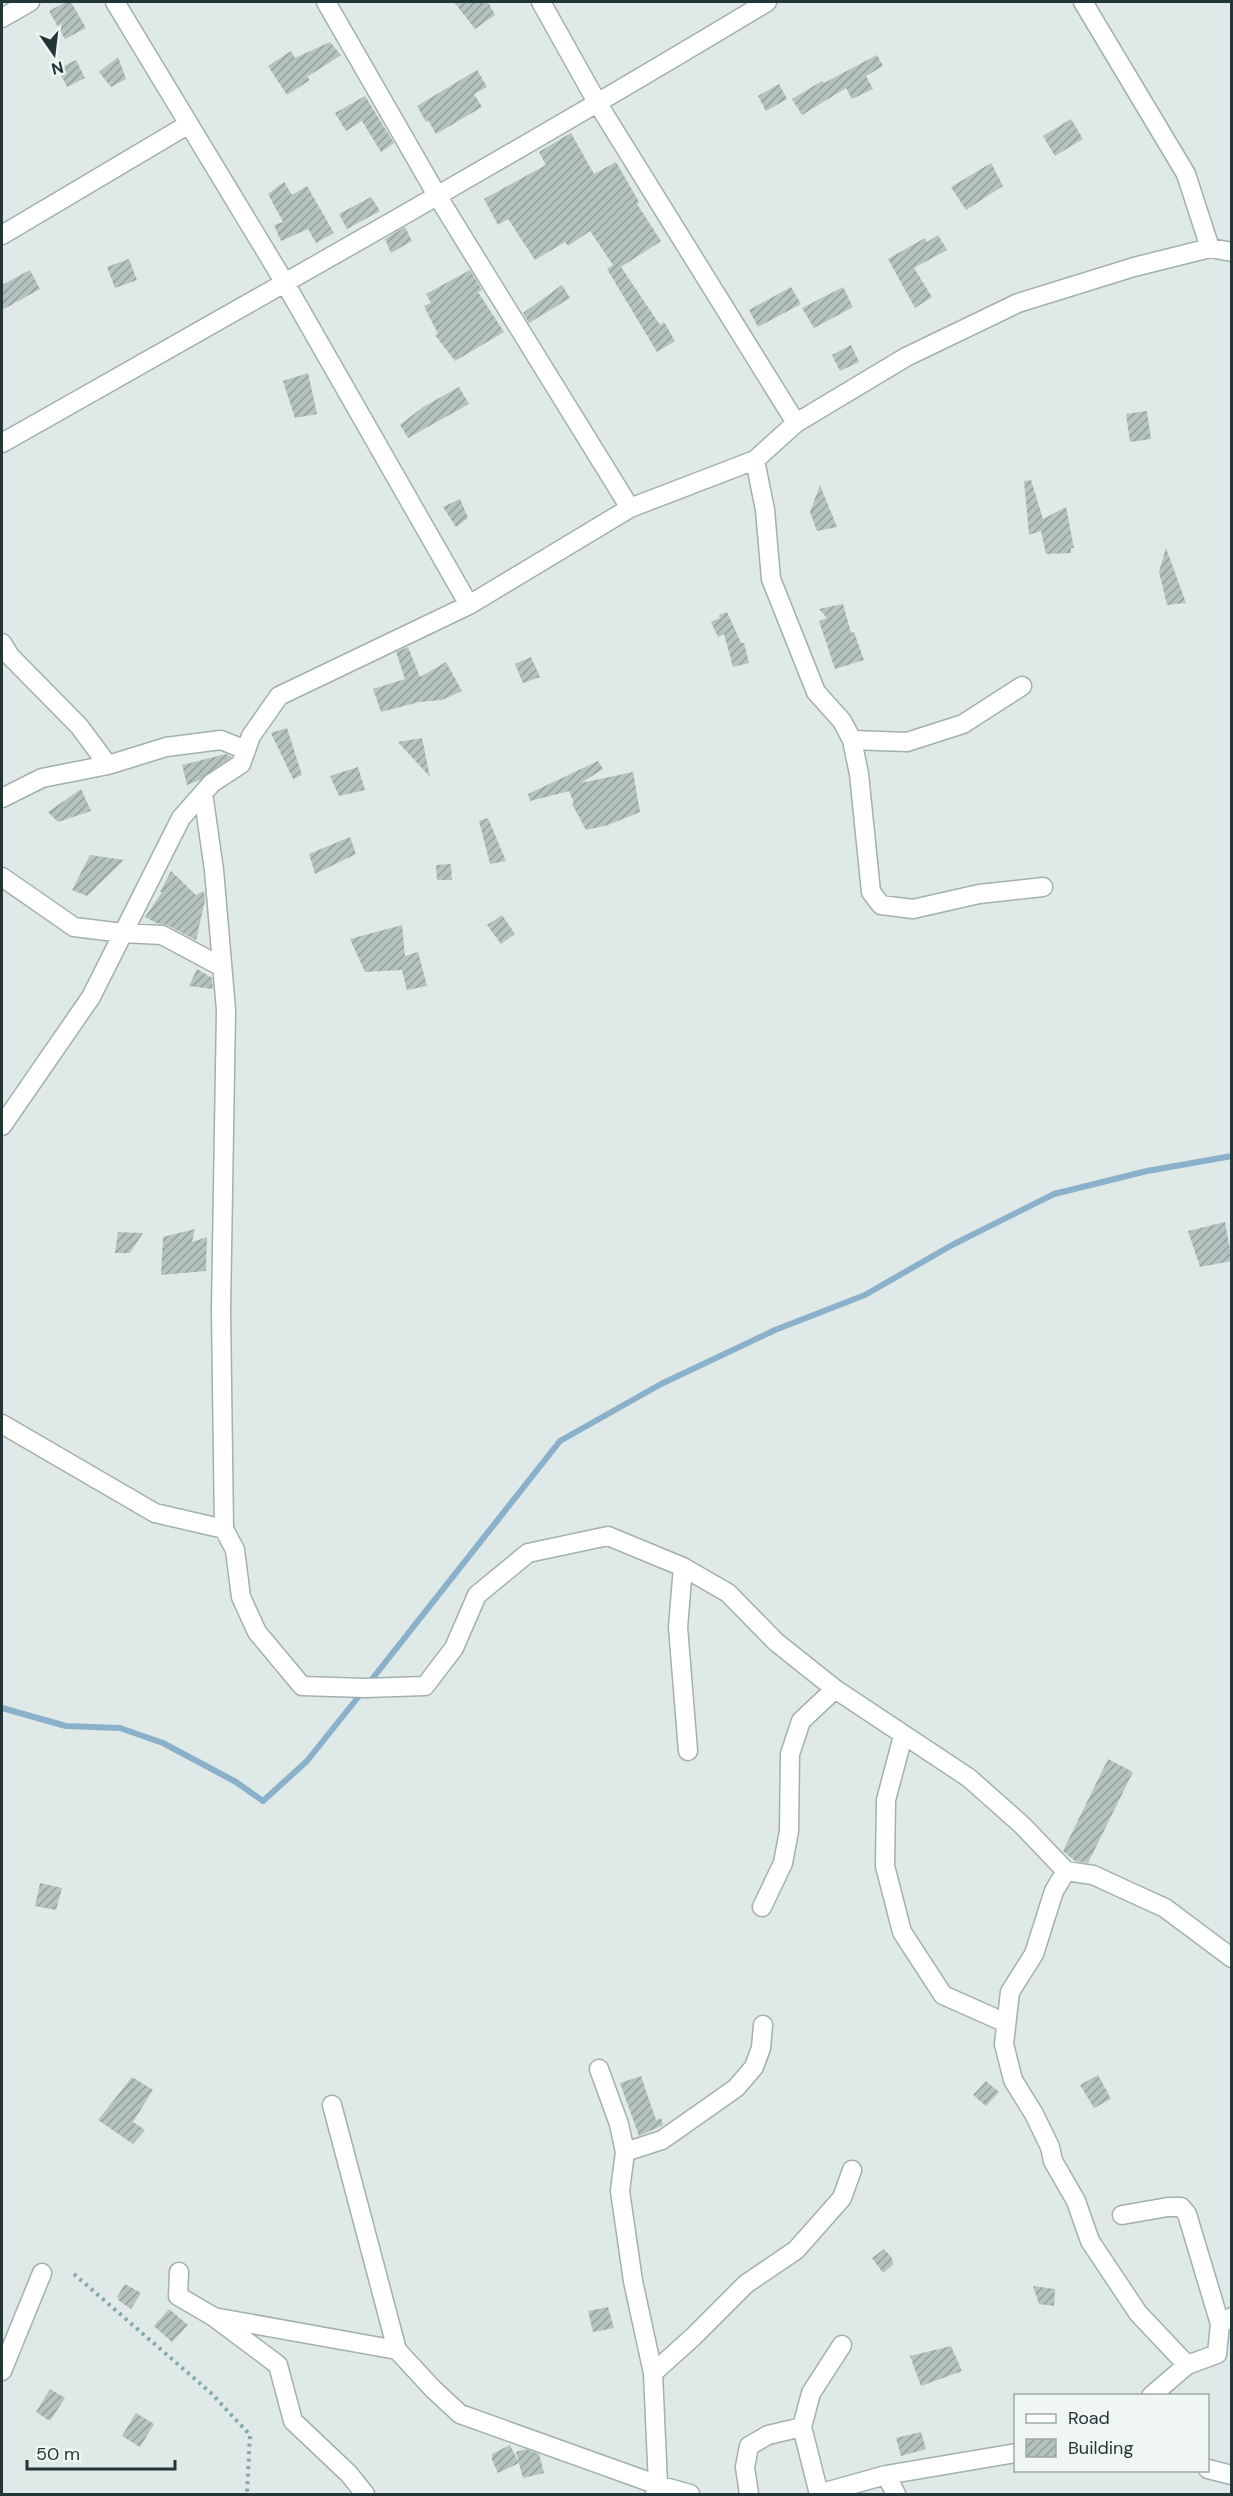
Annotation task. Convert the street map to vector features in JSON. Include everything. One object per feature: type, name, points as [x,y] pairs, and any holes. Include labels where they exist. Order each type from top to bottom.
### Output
[{"type":"street","points":[[2,18],[30,2]]},
{"type":"street","points":[[115,2],[285,283],[469,605]]},
{"type":"street","points":[[326,2],[438,197],[630,508]]},
{"type":"street","points":[[542,2],[598,104],[796,423]]},
{"type":"street","points":[[2,443],[438,197],[767,2]]},
{"type":"street","points":[[1083,2],[1186,174],[1210,248]]},
{"type":"street","points":[[2,235],[189,124]]},
{"type":"street","points":[[2,1126],[91,997],[181,818],[212,783],[241,764],[251,736],[279,696],[469,605],[630,508],[755,460],[796,423],[906,357],[1018,303],[1134,267],[1210,248],[1232,252]]},
{"type":"street","points":[[755,460],[765,510],[771,579],[816,692],[842,721],[852,740],[859,774],[872,892],[881,905],[913,909],[979,894],[1042,887]]},
{"type":"street","points":[[4,653],[79,726],[108,765]]},
{"type":"street","points":[[852,740],[907,742],[963,724],[1022,686]]},
{"type":"street","points":[[2,798],[42,778],[108,765],[166,747],[221,740],[246,750]]},
{"type":"street","points":[[203,793],[214,870],[226,1010],[221,1310],[224,1529],[235,1551],[241,1597],[257,1632],[302,1686],[365,1688],[425,1686],[454,1648],[477,1595],[528,1553],[608,1536],[683,1566],[728,1593],[776,1642],[835,1689],[969,1778],[1022,1826],[1066,1871],[1094,1875],[1165,1908],[1232,1958]]},
{"type":"street","points":[[2,878],[74,927],[162,935],[222,967]]},
{"type":"street","points":[[2,1424],[155,1513],[224,1529]]},
{"type":"street","points":[[683,1566],[678,1627],[688,1751]]},
{"type":"street","points":[[762,1907],[783,1863],[789,1831],[790,1754],[801,1721],[835,1689]]},
{"type":"street","points":[[903,1736],[886,1800],[885,1855],[885,1866],[902,1932],[943,1995],[1006,2023]]},
{"type":"street","points":[[1066,1871],[1054,1891],[1034,1954],[1010,1992],[1004,2044],[1013,2080],[1050,2147],[1053,2161],[1076,2201],[1090,2241],[1138,2313],[1187,2365]]},
{"type":"street","points":[[625,2152],[662,2139],[736,2088],[753,2067],[761,2048],[763,2025]]},
{"type":"street","points":[[599,2069],[619,2124],[625,2152],[620,2191],[633,2280],[653,2373],[657,2490]]},
{"type":"street","points":[[332,2105],[398,2350],[433,2390],[460,2414],[657,2490],[690,2494]]},
{"type":"street","points":[[653,2373],[746,2284],[796,2250],[842,2198],[852,2170]]},
{"type":"street","points":[[1122,2215],[1168,2207],[1180,2207],[1187,2214],[1226,2321],[1224,2354],[1187,2365],[1153,2394]]},
{"type":"street","points":[[2,2371],[42,2272]]},
{"type":"street","points":[[179,2272],[178,2296],[214,2317],[278,2365],[293,2421],[349,2474],[364,2494]]},
{"type":"street","points":[[214,2317],[398,2350]]},
{"type":"street","points":[[842,2345],[811,2393],[802,2427],[819,2494],[886,2475],[1014,2454]]},
{"type":"street","points":[[749,2494],[745,2467],[749,2446],[768,2435],[802,2427]]},
{"type":"street","points":[[1209,2469],[1232,2475]]},
{"type":"street","points":[[886,2475],[896,2494]]},
{"type":"path","points":[[74,2274],[211,2393],[250,2435],[247,2494]]},
{"type":"building","points":[[66,2],[71,2],[86,28],[65,39],[49,11]]},
{"type":"building","points":[[454,2],[488,2],[495,15],[475,29]]},
{"type":"building","points":[[330,42],[341,55],[307,77],[310,80],[287,95],[268,66],[291,51],[295,58]]},
{"type":"building","points":[[877,55],[883,66],[866,76],[873,89],[852,99],[846,88],[802,115],[792,99],[822,81],[824,83]]},
{"type":"building","points":[[118,57],[126,79],[111,87],[99,72]]},
{"type":"building","points":[[76,60],[85,78],[67,87],[58,69]]},
{"type":"building","points":[[477,70],[487,87],[474,94],[482,107],[436,134],[417,106]]},
{"type":"building","points":[[779,84],[787,99],[766,111],[758,96]]},
{"type":"building","points":[[365,96],[394,143],[381,152],[362,121],[346,131],[335,113]]},
{"type":"building","points":[[1071,119],[1083,139],[1055,156],[1043,136]]},
{"type":"building","points":[[571,133],[594,174],[616,162],[639,202],[637,204],[661,241],[621,267],[660,325],[664,322],[675,341],[657,352],[607,269],[613,265],[590,231],[568,246],[565,242],[535,260],[508,219],[498,225],[484,199],[546,165],[539,152]]},
{"type":"building","points":[[991,163],[1003,186],[966,210],[951,187]]},
{"type":"building","points":[[284,182],[292,195],[307,186],[334,233],[316,243],[308,229],[281,241],[274,225],[283,222],[268,194]]},
{"type":"building","points":[[371,197],[380,211],[347,229],[339,214]]},
{"type":"building","points":[[405,227],[412,241],[391,253],[385,239]]},
{"type":"building","points":[[938,235],[947,250],[914,268],[932,297],[915,308],[888,259],[925,238],[927,242]]},
{"type":"building","points":[[129,259],[137,280],[115,288],[107,267]]},
{"type":"building","points":[[30,270],[40,289],[2,310],[2,285]]},
{"type":"building","points":[[470,270],[482,290],[478,292],[504,332],[455,361],[435,335],[438,334],[424,306],[431,303],[426,294]]},
{"type":"building","points":[[562,285],[570,298],[529,323],[523,313]]},
{"type":"building","points":[[791,287],[801,304],[758,327],[749,310]]},
{"type":"building","points":[[843,287],[853,307],[814,328],[802,308]]},
{"type":"building","points":[[851,345],[859,362],[840,371],[832,355]]},
{"type":"building","points":[[308,373],[317,414],[295,418],[283,381]]},
{"type":"building","points":[[459,387],[469,404],[408,438],[400,425],[423,407]]},
{"type":"building","points":[[1147,411],[1151,439],[1130,442],[1126,414]]},
{"type":"building","points":[[1031,480],[1043,519],[1066,507],[1074,548],[1071,548],[1071,553],[1046,554],[1041,531],[1029,535],[1024,481]]},
{"type":"building","points":[[820,485],[837,527],[817,531],[810,512]]},
{"type":"building","points":[[460,499],[468,518],[456,527],[443,507]]},
{"type":"building","points":[[1166,548],[1186,603],[1167,605],[1159,572]]},
{"type":"building","points":[[843,604],[851,633],[854,632],[864,660],[835,669],[819,621],[827,618],[819,609]]},
{"type":"building","points":[[727,612],[741,643],[744,643],[749,663],[733,667],[724,634],[718,637],[711,622]]},
{"type":"building","points":[[408,647],[420,677],[446,662],[462,691],[442,700],[419,702],[381,712],[373,689],[405,679],[396,652]]},
{"type":"building","points":[[531,657],[540,677],[523,683],[515,664]]},
{"type":"building","points":[[287,728],[302,775],[293,779],[271,733]]},
{"type":"building","points":[[422,738],[430,777],[398,742]]},
{"type":"building","points":[[226,754],[232,757],[200,780],[187,785],[182,765]]},
{"type":"building","points":[[598,761],[603,769],[581,783],[633,772],[640,812],[608,825],[586,830],[572,804],[574,803],[569,791],[530,801],[528,794]]},
{"type":"building","points":[[358,767],[365,790],[339,796],[330,776]]},
{"type":"building","points":[[81,789],[91,811],[58,822],[48,812]]},
{"type":"building","points":[[488,818],[506,861],[490,864],[479,821]]},
{"type":"building","points":[[350,837],[356,854],[315,874],[309,854]]},
{"type":"building","points":[[90,855],[124,860],[87,896],[72,890]]},
{"type":"building","points":[[451,864],[452,880],[437,880],[436,865]]},
{"type":"building","points":[[171,871],[196,895],[204,891],[205,900],[196,940],[145,917],[162,892],[160,892]]},
{"type":"building","points":[[502,915],[515,934],[501,944],[487,925]]},
{"type":"building","points":[[402,925],[405,956],[418,952],[427,986],[407,990],[402,970],[365,972],[350,939]]},
{"type":"building","points":[[197,969],[212,978],[213,989],[189,986]]},
{"type":"building","points":[[1225,1222],[1232,1261],[1200,1267],[1188,1231]]},
{"type":"building","points":[[195,1229],[192,1242],[207,1237],[206,1271],[161,1275],[163,1237]]},
{"type":"building","points":[[118,1232],[143,1233],[130,1253],[115,1253]]},
{"type":"building","points":[[1108,1759],[1133,1772],[1088,1863],[1075,1861],[1063,1851]]},
{"type":"building","points":[[40,1883],[62,1888],[56,1910],[35,1906]]},
{"type":"building","points":[[1098,2075],[1111,2099],[1094,2108],[1080,2085]]},
{"type":"building","points":[[641,2076],[656,2120],[661,2118],[663,2125],[639,2136],[620,2083]]},
{"type":"building","points":[[132,2077],[153,2090],[133,2122],[145,2130],[133,2144],[98,2120]]},
{"type":"building","points":[[986,2081],[999,2092],[986,2106],[973,2095]]},
{"type":"building","points":[[884,2249],[892,2258],[893,2265],[883,2273],[872,2258]]},
{"type":"building","points":[[125,2284],[141,2293],[131,2309],[117,2297]]},
{"type":"building","points":[[1033,2286],[1055,2289],[1054,2306],[1039,2304]]},
{"type":"building","points":[[608,2307],[614,2328],[593,2332],[588,2311]]},
{"type":"building","points":[[169,2309],[188,2325],[172,2342],[154,2326]]},
{"type":"building","points":[[951,2346],[962,2371],[921,2386],[910,2356]]},
{"type":"building","points":[[50,2389],[65,2398],[50,2421],[36,2412]]},
{"type":"building","points":[[136,2413],[154,2424],[140,2447],[122,2436]]},
{"type":"building","points":[[921,2432],[926,2449],[901,2456],[896,2438]]},
{"type":"building","points":[[510,2445],[519,2463],[498,2473],[492,2460],[492,2454]]},
{"type":"building","points":[[526,2449],[539,2454],[544,2473],[523,2478],[516,2452]]},
{"type":"waterway","points":[[369,1683],[560,1441],[661,1384],[775,1330],[865,1295],[952,1245],[1054,1194],[1147,1171],[1232,1156]]},
{"type":"waterway","points":[[2,1708],[66,1726],[120,1728],[163,1743],[236,1782],[263,1801],[307,1761],[363,1691]]}]
